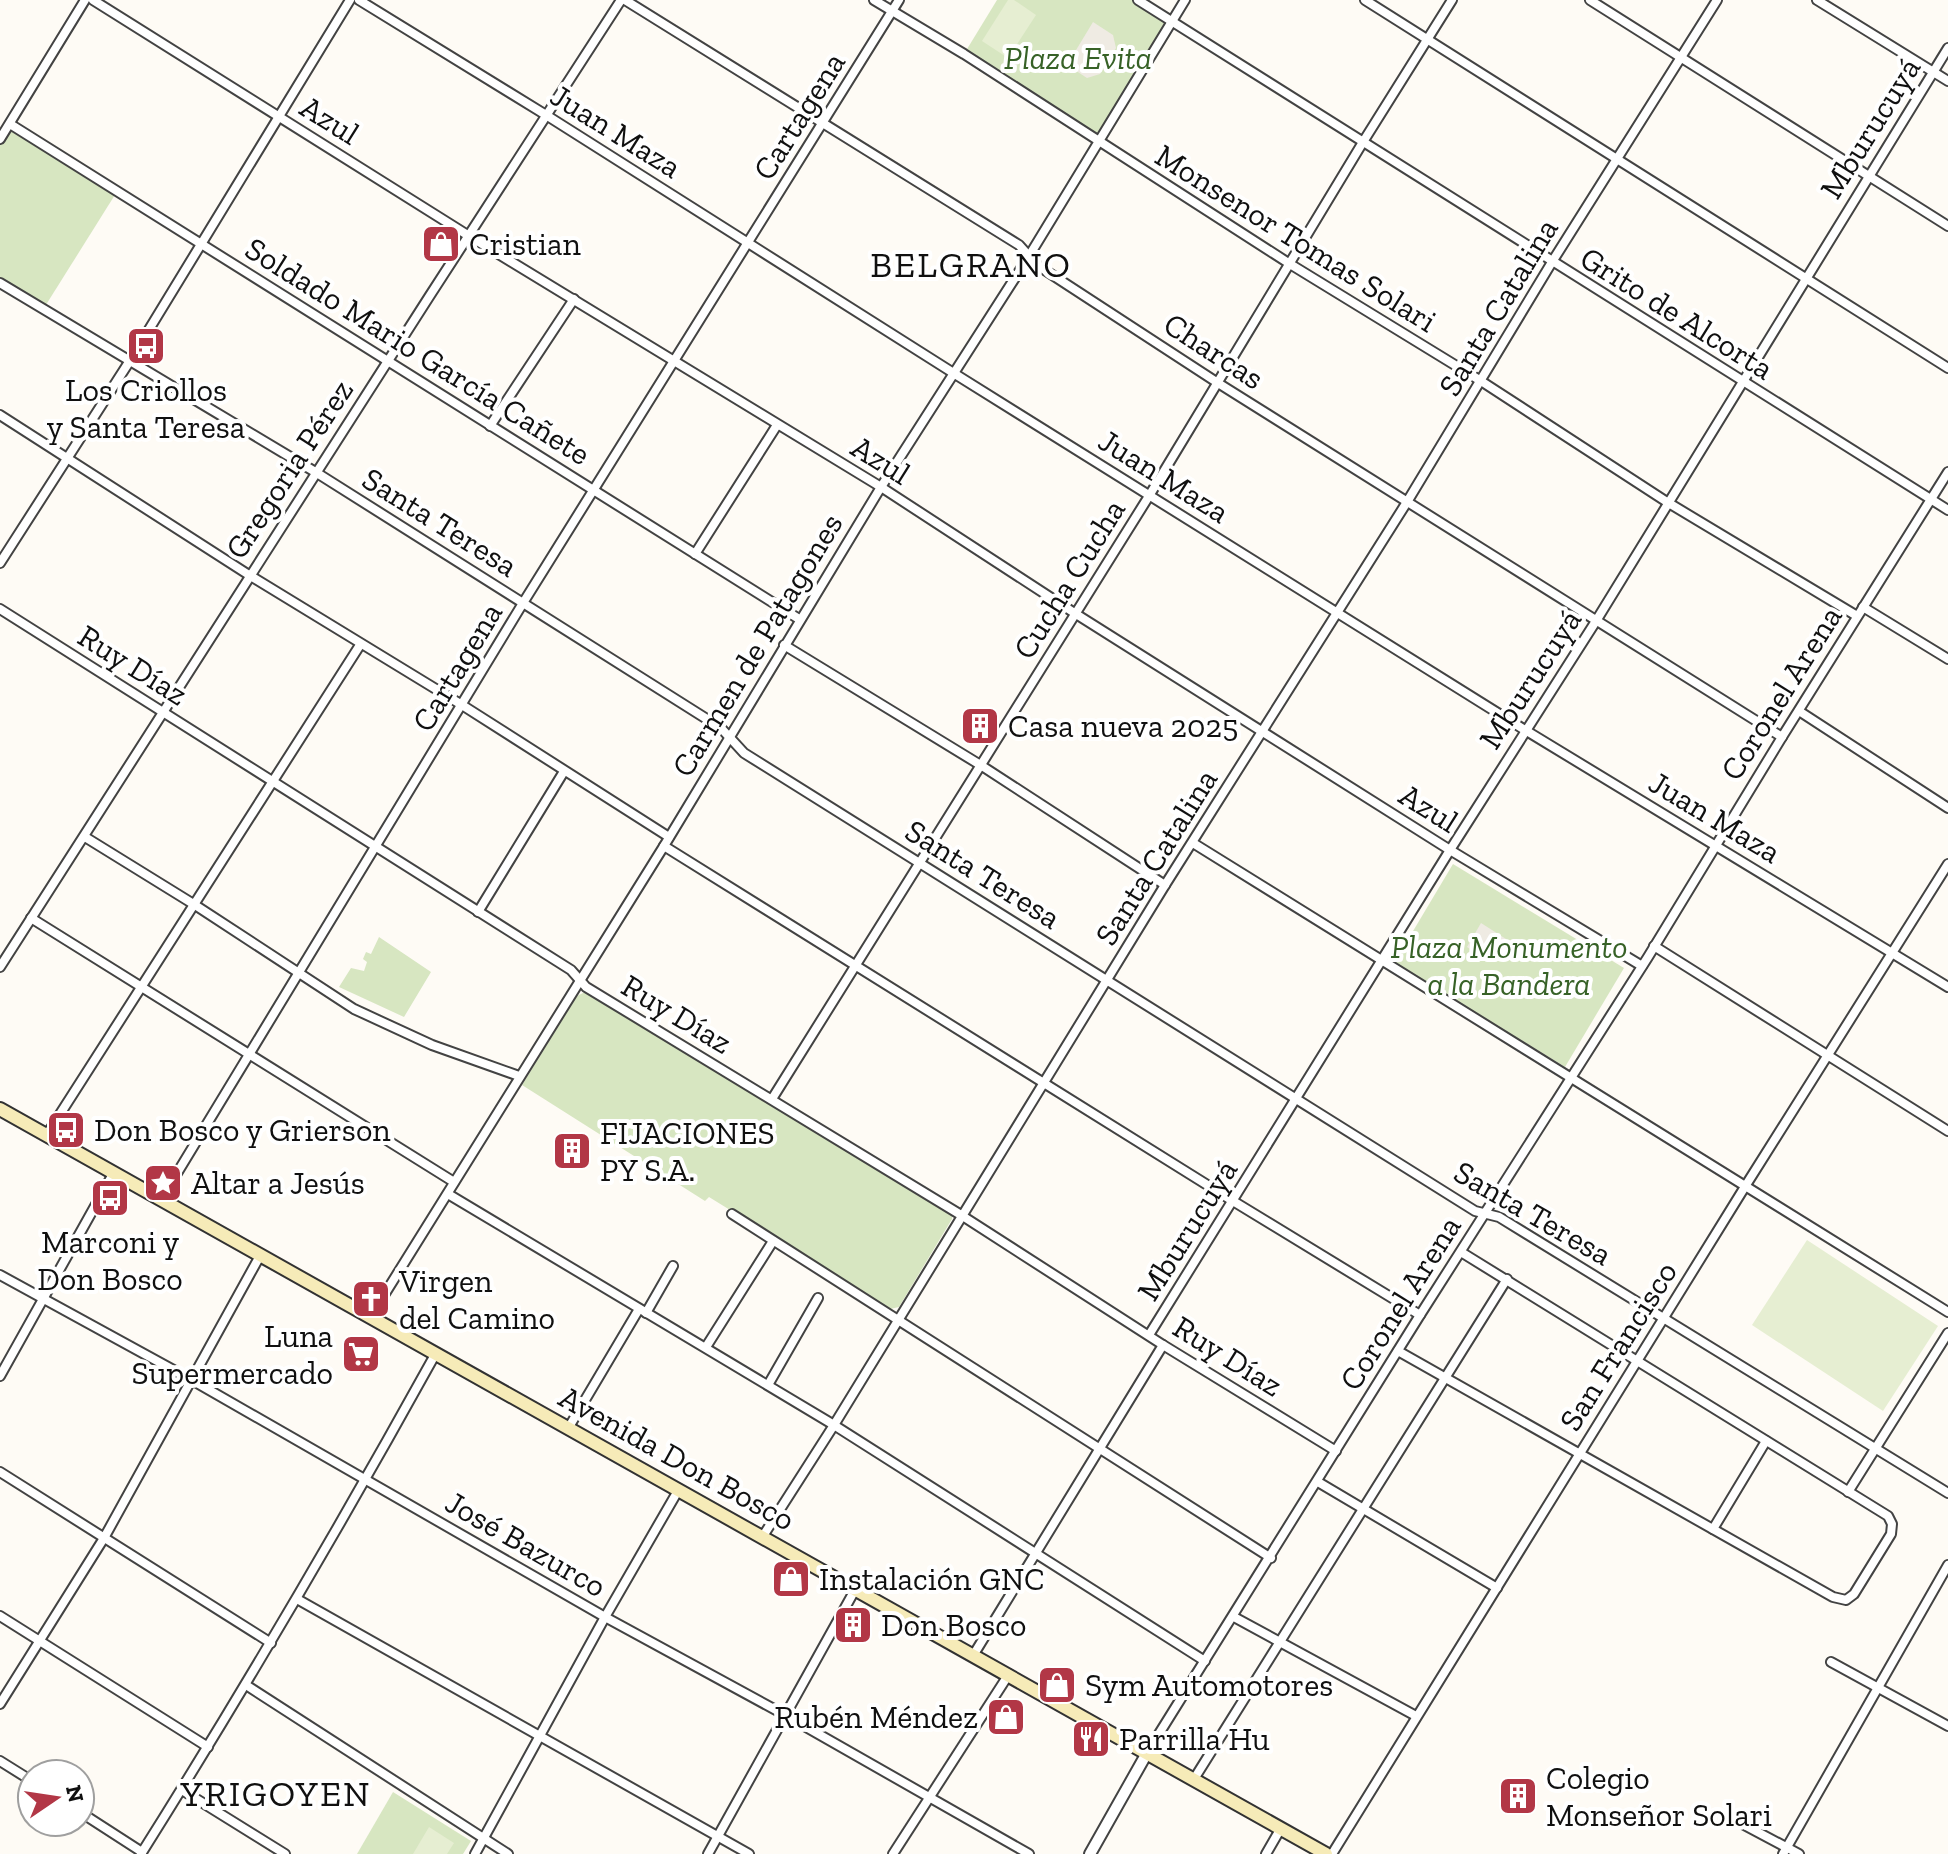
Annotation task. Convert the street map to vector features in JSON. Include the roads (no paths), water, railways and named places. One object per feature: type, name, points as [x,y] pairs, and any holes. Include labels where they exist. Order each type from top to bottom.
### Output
[{"type":"main road","name":"Avenida Don Bosco","points":[[0,1109],[1329,1854]]},
{"type":"street","points":[[0,139],[85,0]]},
{"type":"street","name":"Azul","points":[[93,0],[469,236],[881,487],[1450,850],[1642,966]]},
{"type":"street","points":[[0,563],[131,359],[350,0]]},
{"type":"street","name":"Juan Maza","points":[[359,0],[1525,730],[1948,987]]},
{"type":"street","name":"Gregoria Pérez","points":[[0,967],[249,575],[623,0]]},
{"type":"street","name":"Charcas","points":[[623,0],[1019,245],[1037,265],[1218,383],[1782,737]]},
{"type":"street","name":"Monsenor Tomas Solari","points":[[874,0],[1290,264],[1481,381],[1667,502],[1857,616]]},
{"type":"street","name":"Cartagena","points":[[162,1198],[523,603],[899,0]]},
{"type":"street","name":"Grito de Alcorta","points":[[1138,0],[1948,510]]},
{"type":"street","name":"Carmen de Patagones","points":[[371,1316],[666,842],[799,619],[1029,256],[1185,0]]},
{"type":"street","points":[[1365,0],[1948,368]]},
{"type":"street","name":"Cucha Cucha","points":[[772,1099],[982,766],[1452,0]]},
{"type":"street","points":[[1590,0],[1948,226]]},
{"type":"street","name":"Santa Catalina","points":[[763,1536],[1717,0]]},
{"type":"street","points":[[1817,0],[1948,81]]},
{"type":"street","name":"Mburucuyá","points":[[1149,1335],[1596,621],[1948,48]]},
{"type":"street","name":"Soldado Mario García Cañete","points":[[10,124],[799,619]]},
{"type":"street","name":"Santa Teresa","points":[[0,283],[317,473],[721,728],[744,753],[1475,1211],[1499,1217],[1948,1493]]},
{"type":"street","points":[[490,426],[574,299]]},
{"type":"street","points":[[0,415],[360,645],[462,705],[855,967],[1420,1315]]},
{"type":"street","points":[[695,554],[777,425]]},
{"type":"street","name":"Coronel Arena","points":[[1147,1753],[1642,966],[1948,472]]},
{"type":"street","points":[[1863,607],[1948,659]]},
{"type":"street","name":"Ruy Díaz","points":[[0,609],[571,970],[586,987],[961,1215],[1163,1345],[1336,1451]]},
{"type":"street","points":[[46,1136],[360,645]]},
{"type":"street","points":[[784,645],[982,766],[1165,885]]},
{"type":"street","points":[[1799,711],[1948,808]]},
{"type":"street","points":[[478,912],[563,773]]},
{"type":"street","points":[[85,837],[367,1015],[432,1045],[519,1076]]},
{"type":"street","points":[[1193,843],[1948,1312]]},
{"type":"street","name":"San Francisco","points":[[1329,1854],[1948,864]]},
{"type":"street","points":[[31,918],[454,1182]]},
{"type":"street","points":[[1654,946],[1948,1131]]},
{"type":"street","points":[[0,1376],[113,1174]]},
{"type":"street","points":[[448,1194],[834,1425],[1037,1551],[1205,1661]]},
{"type":"street","points":[[732,1214],[1271,1558]]},
{"type":"street","points":[[706,1347],[773,1241]]},
{"type":"street","points":[[1398,1351],[1833,1597],[1846,1600],[1854,1594],[1891,1534],[1892,1524],[1888,1516],[1461,1252]]},
{"type":"street","points":[[0,1704],[104,1538],[261,1254]]},
{"type":"street","points":[[569,1427],[673,1266]]},
{"type":"street","name":"José Bazurco","points":[[0,1275],[190,1379],[605,1617],[1029,1854]]},
{"type":"street","points":[[1194,1779],[1507,1279]]},
{"type":"street","points":[[768,1385],[818,1298]]},
{"type":"street","points":[[1848,1492],[1948,1333]]},
{"type":"street","name":"Mburucuyá","points":[[974,1654],[1163,1345]]},
{"type":"street","points":[[96,1823],[141,1853],[297,1599],[436,1353]]},
{"type":"street","points":[[1713,1529],[1766,1441]]},
{"type":"street","points":[[0,1472],[271,1643]]},
{"type":"street","points":[[1318,1482],[1497,1588]]},
{"type":"street","points":[[475,1854],[679,1489]]},
{"type":"street","points":[[1785,1850],[1948,1565]]},
{"type":"street","points":[[708,1854],[856,1588]]},
{"type":"street","points":[[297,1599],[749,1854]]},
{"type":"street","points":[[0,1616],[208,1747]]},
{"type":"street","points":[[1234,1617],[1416,1716]]},
{"type":"street","points":[[1831,1662],[1948,1726]]},
{"type":"street","points":[[893,1854],[1009,1674]]},
{"type":"street","points":[[246,1685],[508,1854]]},
{"type":"street","points":[[1090,1854],[1147,1753]]},
{"type":"street","points":[[182,1790],[285,1854]]},
{"type":"street","points":[[1733,1819],[1785,1850],[1799,1854]]},
{"type":"street","points":[[1266,1854],[1281,1828]]},
{"type":"place","name":"Cristian","points":[[441,244]]},
{"type":"place","name":"Los Criollos y Santa Teresa","points":[[146,346]]},
{"type":"place","name":"Casa nueva 2025","points":[[980,726]]},
{"type":"place","name":"Don Bosco y Grierson","points":[[66,1130]]},
{"type":"place","name":"FIJACIONES PY S.A.","points":[[572,1151]]},
{"type":"place","name":"Altar a Jesús","points":[[163,1183]]},
{"type":"place","name":"Marconi y Don Bosco","points":[[110,1198]]},
{"type":"place","name":"Virgen del Camino","points":[[371,1299]]},
{"type":"place","name":"Luna Supermercado","points":[[361,1354]]},
{"type":"place","name":"Instalación GNC","points":[[791,1579]]},
{"type":"place","name":"Don Bosco","points":[[853,1625]]},
{"type":"place","name":"Sym Automotores","points":[[1057,1685]]},
{"type":"place","name":"Rubén Méndez","points":[[1006,1717]]},
{"type":"place","name":"Parrilla Hu","points":[[1091,1739]]},
{"type":"place","name":"Colegio Monseñor Solari","points":[[1518,1796]]},
{"type":"district","name":"BELGRANO","points":[[971,264]]},
{"type":"district","name":"YRIGOYEN","points":[[276,1793]]},
{"type":"park label","name":"Plaza Evita","points":[[1078,58]]},
{"type":"park label","name":"Plaza Monumento a la Bandera","points":[[1509,966]]}]
